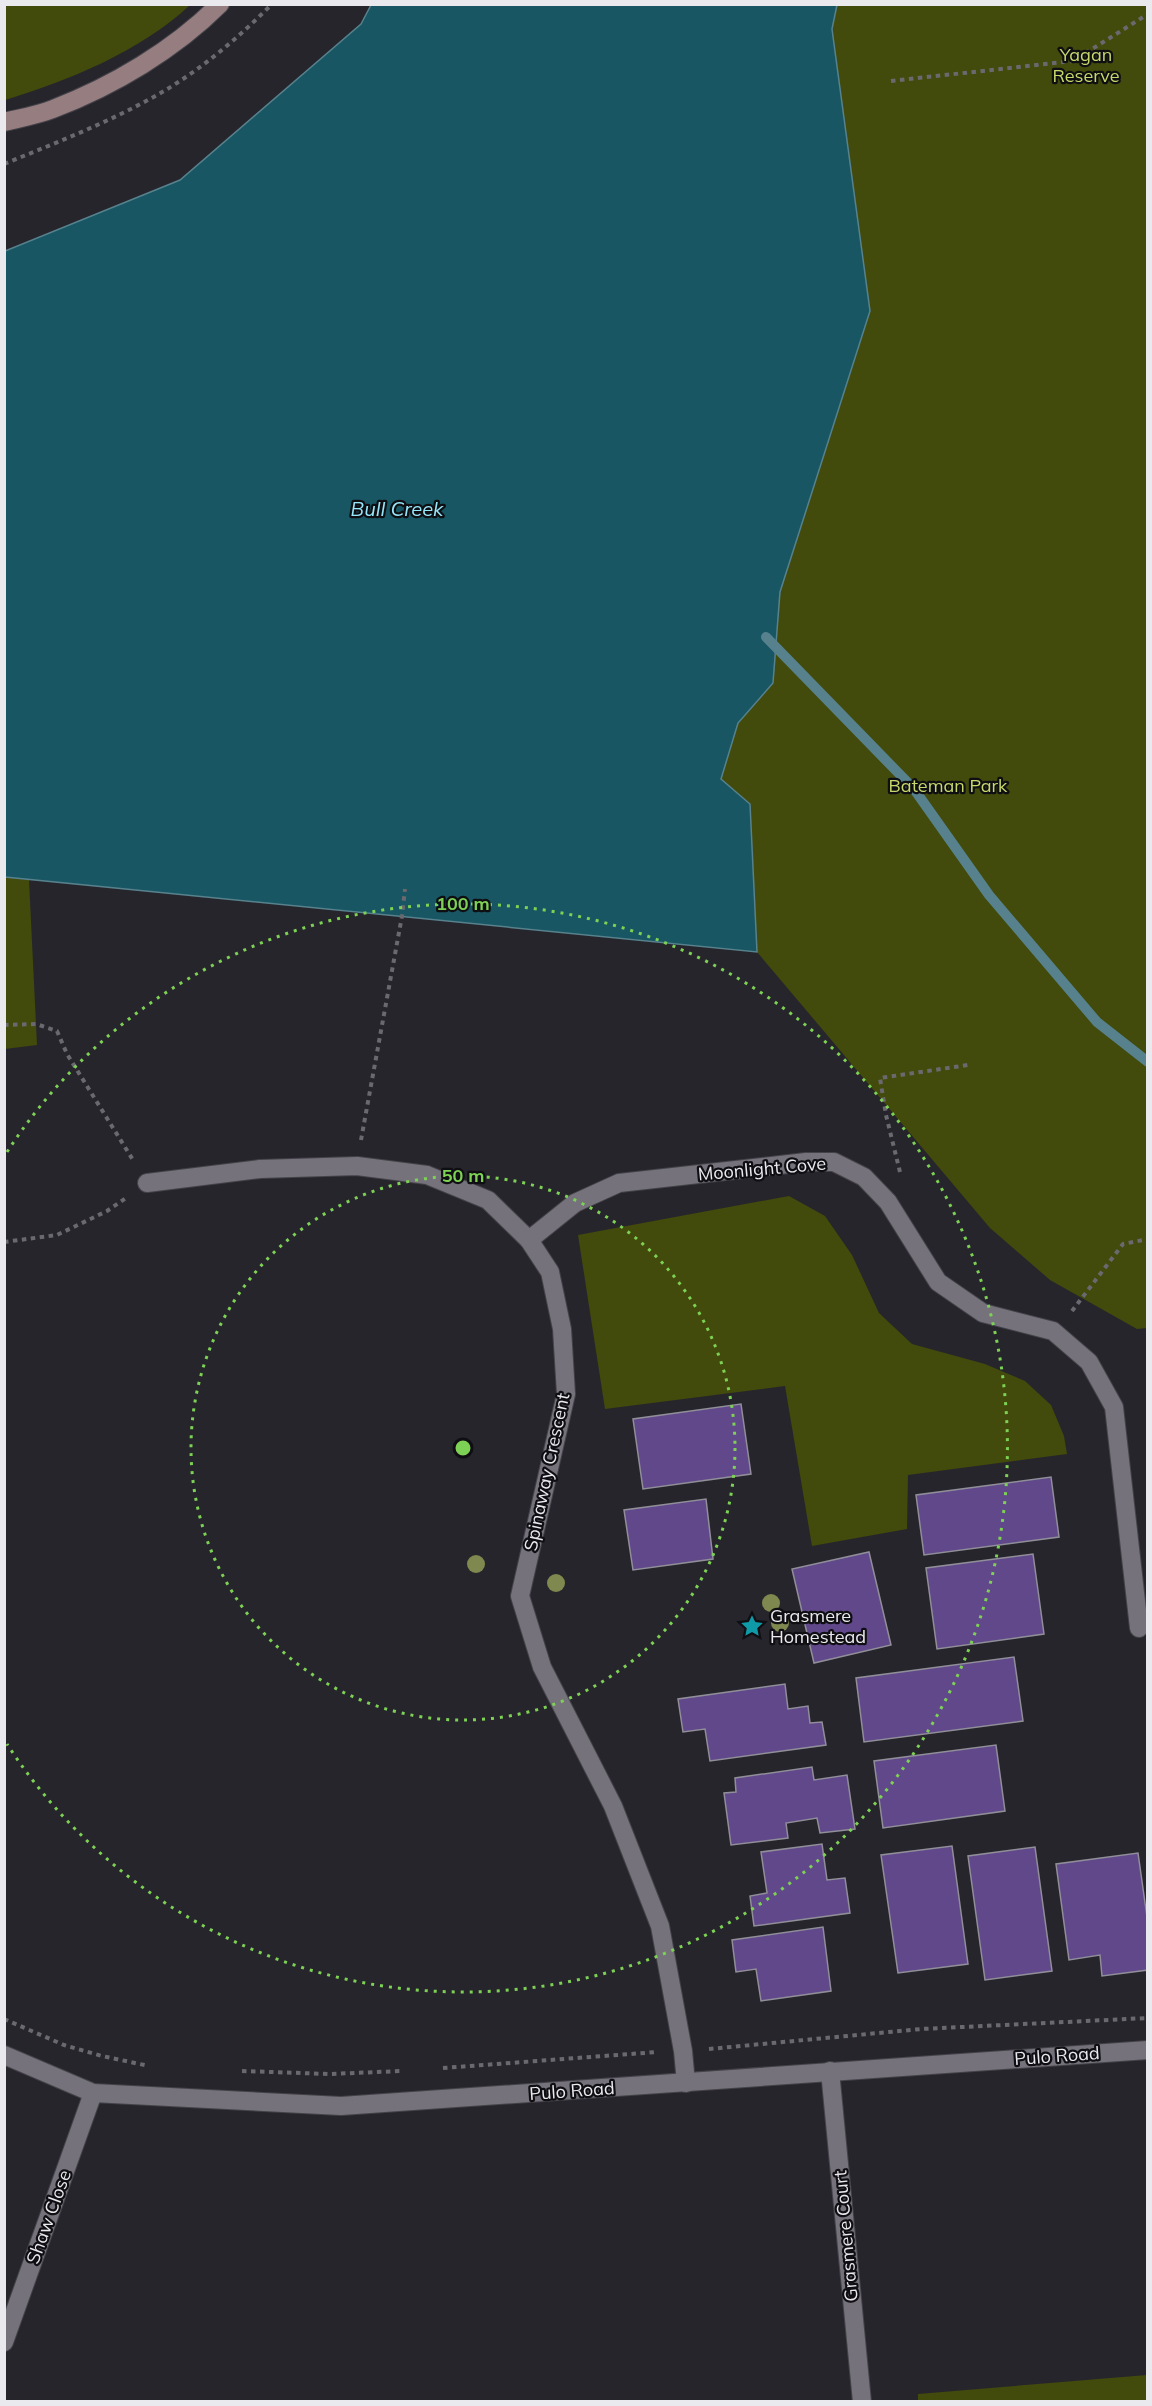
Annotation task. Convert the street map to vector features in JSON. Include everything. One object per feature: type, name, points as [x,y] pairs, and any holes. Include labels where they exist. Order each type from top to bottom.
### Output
[{"type":"street","points":[[4,122],[53,109],[130,73],[201,22],[219,4]]},
{"type":"street","name":"Moonlight Cove","points":[[529,1240],[575,1203],[619,1183],[795,1163],[834,1162],[864,1177],[888,1202],[938,1282],[982,1313],[1053,1331],[1089,1362],[1114,1407],[1139,1628]]},
{"type":"street","name":"Spinaway Crescent","points":[[147,1183],[260,1169],[357,1167],[427,1175],[488,1200],[529,1240],[550,1272],[562,1329],[566,1394],[520,1596],[542,1667],[613,1806],[660,1926],[686,2083]]},
{"type":"street","name":"Pulo Road","points":[[4,2055],[93,2093],[341,2106],[1148,2050]]},
{"type":"street","name":"Grasmere Court","points":[[830,2071],[862,2402]]},
{"type":"street","name":"Shaw Close","points":[[4,2342],[93,2093]]},
{"type":"path","points":[[891,81],[1073,61],[1148,14]]},
{"type":"path","points":[[357,1167],[405,889]]},
{"type":"path","points":[[4,1025],[36,1024],[57,1031],[67,1054],[147,1183],[107,1211],[57,1235],[4,1242]]},
{"type":"path","points":[[888,1202],[903,1184],[886,1115],[880,1078],[968,1065]]},
{"type":"path","points":[[1053,1331],[1074,1309],[1123,1244],[1148,1239]]},
{"type":"path","points":[[1063,1305],[1074,1309]]},
{"type":"path","points":[[438,2068],[610,2054],[682,2051],[921,2029],[1148,2018]]},
{"type":"path","points":[[4,2019],[64,2045],[102,2056],[160,2068]]},
{"type":"path","points":[[240,2071],[329,2074],[404,2071]]},
{"type":"green space","points":[[5,4],[190,5],[149,37],[103,63],[54,84],[5,100]]},
{"type":"green space","name":"Bateman Park","points":[[837,5],[1147,5],[1147,1328],[1137,1329],[1050,1280],[990,1228],[757,952],[750,804],[721,779],[738,723],[773,683],[780,592],[870,311],[832,29]]},
{"type":"green space","points":[[4,877],[29,880],[37,1045],[5,1049]]},
{"type":"green space","points":[[789,1196],[825,1216],[852,1255],[879,1313],[912,1344],[985,1364],[1025,1381],[1051,1405],[1064,1436],[1067,1454],[908,1475],[907,1529],[812,1546],[785,1386],[605,1409],[578,1235]]},
{"type":"green space","points":[[1147,2375],[1147,2401],[918,2401],[918,2394]]},
{"type":"water","name":"Bull Creek","points":[[371,5],[837,5],[832,29],[870,311],[780,592],[773,683],[738,723],[721,779],[750,804],[757,952],[5,877],[5,251],[180,180],[361,24]]},
{"type":"building","points":[[741,1404],[751,1474],[643,1489],[633,1419]]},
{"type":"building","points":[[1051,1477],[1059,1537],[924,1555],[916,1495]]},
{"type":"building","points":[[706,1499],[713,1559],[633,1570],[624,1510]]},
{"type":"building","points":[[869,1552],[891,1645],[814,1663],[792,1569]]},
{"type":"building","points":[[1033,1554],[1044,1634],[937,1649],[926,1568]]},
{"type":"building","points":[[1014,1657],[1023,1721],[864,1742],[856,1678]]},
{"type":"building","points":[[785,1684],[788,1709],[808,1706],[810,1723],[822,1722],[826,1745],[710,1761],[705,1729],[683,1732],[678,1699]]},
{"type":"building","points":[[996,1745],[1005,1811],[883,1828],[874,1761]]},
{"type":"building","points":[[812,1767],[814,1780],[847,1775],[855,1829],[820,1833],[817,1818],[786,1823],[788,1838],[731,1845],[724,1793],[736,1792],[735,1778]]},
{"type":"building","points":[[822,1844],[827,1880],[845,1878],[850,1913],[754,1926],[750,1896],[767,1893],[761,1852]]},
{"type":"building","points":[[952,1846],[968,1964],[898,1973],[881,1855]]},
{"type":"building","points":[[1035,1847],[1052,1971],[985,1980],[968,1856]]},
{"type":"building","points":[[1138,1853],[1148,1924],[1148,1970],[1102,1976],[1100,1955],[1069,1960],[1056,1864]]},
{"type":"building","points":[[823,1927],[831,1991],[761,2001],[756,1969],[736,1972],[732,1940]]},
{"type":"waterway","points":[[766,637],[914,789],[989,895],[1097,1022],[1148,1062]]},
{"type":"place","name":"Grasmere Homestead","points":[[752,1626]]},
{"type":"park label","name":"Yagan Reserve","points":[[1086,65]]}]
